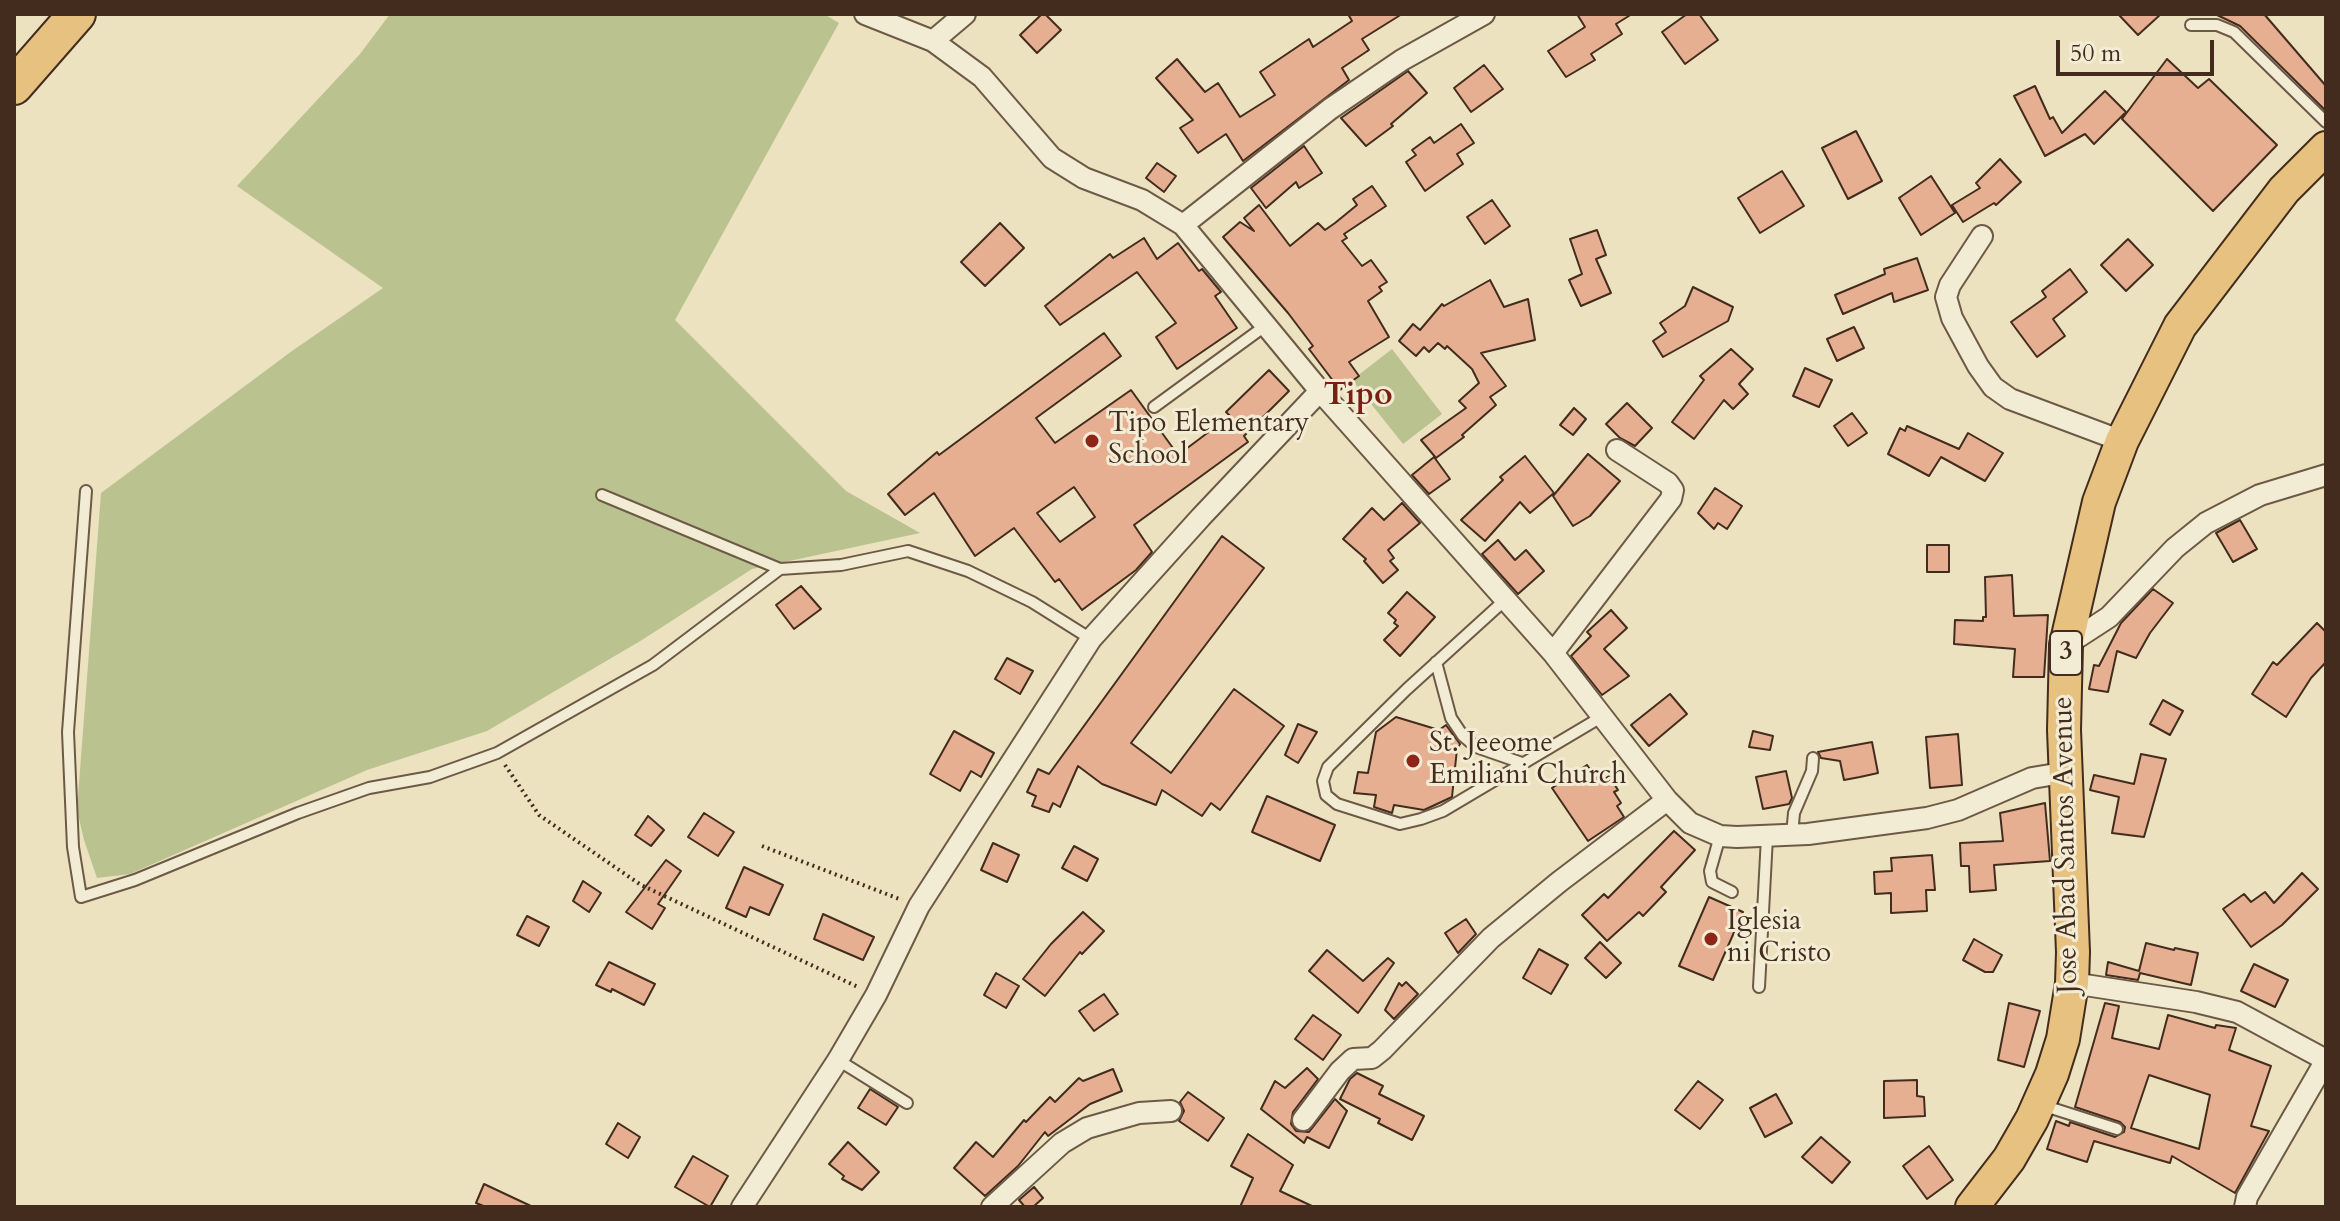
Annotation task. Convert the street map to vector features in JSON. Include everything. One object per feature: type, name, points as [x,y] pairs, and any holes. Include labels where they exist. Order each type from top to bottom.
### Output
[{"type":"highway","points":[[14,47],[45,14]]},
{"type":"highway","points":[[14,69],[69,14]]},
{"type":"highway","points":[[14,86],[77,14]]},
{"type":"highway","name":"Jose Abad Santos Avenue","points":[[1972,1207],[2009,1159],[2039,1104],[2063,1039],[2072,983],[2073,901],[2064,730],[2066,645],[2099,502],[2122,441],[2180,326],[2284,190],[2326,148]]},
{"type":"street","points":[[865,14],[933,41],[982,77],[1052,158],[1084,178],[1142,200],[1183,225],[1320,391],[1553,653],[1667,800],[1690,823],[1720,836],[1767,837],[1927,818],[1958,810],[2032,778],[2068,772]]},
{"type":"street","points":[[933,41],[965,14]]},
{"type":"street","points":[[1183,225],[1330,109],[1402,60],[1484,14]]},
{"type":"street","points":[[1982,236],[1950,285],[1946,297],[1952,318],[1978,366],[1993,387],[2010,399],[2122,441]]},
{"type":"street","points":[[742,1207],[838,1060],[876,995],[919,906],[1091,639],[1320,391]]},
{"type":"street","points":[[1553,653],[1671,499],[1673,490],[1668,483],[1617,450]]},
{"type":"street","points":[[2066,645],[2109,617],[2175,548],[2206,523],[2260,495],[2326,475]]},
{"type":"street","points":[[1303,1120],[1340,1071],[1353,1059],[1372,1058],[1382,1050],[1491,938],[1667,800]]},
{"type":"street","points":[[2072,983],[2196,1002],[2237,1012],[2326,1060],[2247,1197],[2245,1207]]},
{"type":"street","points":[[992,1207],[1062,1143],[1087,1128],[1139,1113],[1171,1111]]},
{"type":"lane","points":[[2191,25],[2217,25],[2234,32],[2326,122]]},
{"type":"lane","points":[[1154,407],[1265,326]]},
{"type":"lane","points":[[86,491],[68,732],[72,835],[81,897],[135,880],[298,813],[369,788],[430,777],[497,753],[653,665],[780,569]]},
{"type":"lane","points":[[602,495],[780,569],[841,565],[908,551],[968,571],[1032,602],[1091,639]]},
{"type":"lane","points":[[1505,600],[1328,767],[1323,781],[1326,795],[1337,804],[1400,824],[1443,811],[1603,716]]},
{"type":"lane","points":[[1436,662],[1451,718],[1463,736],[1476,747],[1522,763]]},
{"type":"lane","points":[[1792,835],[1794,813],[1812,771],[1813,758]]},
{"type":"lane","points":[[1720,836],[1710,871],[1712,882],[1732,892]]},
{"type":"lane","points":[[1759,987],[1767,837]]},
{"type":"lane","points":[[838,1060],[907,1103]]},
{"type":"lane","points":[[2039,1104],[2117,1129]]},
{"type":"path","points":[[497,753],[539,815],[641,885],[876,995]]},
{"type":"path","points":[[762,846],[919,906]]},
{"type":"green space","points":[[390,14],[824,14],[839,23],[675,320],[846,491],[920,533],[752,569],[642,640],[487,731],[367,770],[130,874],[97,878],[77,810],[101,493],[292,351],[383,288],[237,186],[360,54]]},
{"type":"green space","points":[[1392,349],[1442,414],[1403,444],[1352,380]]},
{"type":"building","points":[[1042,14],[1061,30],[1037,53],[1020,35]]},
{"type":"building","points":[[1348,14],[1402,14],[1362,39],[1369,50],[1342,68],[1349,80],[1243,161],[1226,134],[1198,153],[1180,128],[1193,120],[1156,78],[1177,59],[1205,92],[1218,83],[1240,117],[1275,95],[1260,72],[1309,39],[1313,47],[1352,21]]},
{"type":"building","points":[[1577,14],[1632,14],[1616,24],[1622,34],[1591,54],[1595,60],[1566,77],[1548,51],[1585,27]]},
{"type":"building","points":[[1687,14],[1699,14],[1718,40],[1685,64],[1662,32]]},
{"type":"building","points":[[2118,14],[2161,14],[2138,35]]},
{"type":"building","points":[[2215,14],[2264,14],[2326,86],[2326,111],[2240,26]]},
{"type":"building","points":[[2167,59],[2198,88],[2209,79],[2277,145],[2213,211],[2122,119]]},
{"type":"building","points":[[1484,65],[1503,89],[1471,112],[1454,88]]},
{"type":"building","points":[[1408,71],[1427,93],[1391,124],[1393,126],[1366,146],[1341,118]]},
{"type":"building","points":[[2035,86],[2050,119],[2053,117],[2062,133],[2105,91],[2126,112],[2094,144],[2085,134],[2045,156],[2014,96]]},
{"type":"building","points":[[1461,124],[1474,143],[1457,154],[1463,164],[1425,191],[1406,162],[1416,155],[1412,150],[1430,137],[1434,143]]},
{"type":"building","points":[[1856,131],[1882,181],[1848,199],[1822,148]]},
{"type":"building","points":[[1304,146],[1322,173],[1299,188],[1296,182],[1266,208],[1251,188]]},
{"type":"building","points":[[2000,159],[2021,182],[1996,205],[1994,203],[1963,222],[1952,205],[1980,188],[1976,183]]},
{"type":"building","points":[[1157,163],[1176,176],[1164,192],[1146,178]]},
{"type":"building","points":[[1782,171],[1804,206],[1760,233],[1738,198]]},
{"type":"building","points":[[1931,176],[1955,213],[1921,235],[1899,198]]},
{"type":"building","points":[[1372,186],[1386,206],[1344,234],[1347,238],[1342,241],[1362,266],[1371,260],[1387,282],[1379,287],[1382,291],[1368,301],[1389,337],[1349,362],[1359,376],[1340,390],[1309,349],[1313,346],[1288,313],[1223,237],[1240,222],[1254,231],[1244,218],[1259,205],[1290,246],[1318,223],[1325,230],[1335,223],[1357,205],[1353,199]]},
{"type":"building","points":[[1492,200],[1510,226],[1485,244],[1467,217]]},
{"type":"building","points":[[1000,223],[1024,248],[985,286],[961,262]]},
{"type":"building","points":[[1597,230],[1606,255],[1596,259],[1611,293],[1581,306],[1569,280],[1582,274],[1570,239]]},
{"type":"building","points":[[1144,238],[1157,259],[1178,243],[1199,271],[1202,269],[1221,292],[1215,296],[1237,328],[1177,369],[1156,337],[1176,323],[1137,272],[1060,325],[1045,306],[1110,254],[1113,258]]},
{"type":"building","points":[[2128,239],[2153,265],[2126,291],[2101,265]]},
{"type":"building","points":[[1917,258],[1928,290],[1894,302],[1892,293],[1843,314],[1835,295],[1885,274],[1884,269]]},
{"type":"building","points":[[2070,269],[2087,292],[2053,319],[2065,336],[2037,357],[2011,322],[2046,297],[2042,291]]},
{"type":"building","points":[[1490,280],[1504,307],[1528,299],[1535,340],[1481,353],[1506,386],[1490,397],[1496,405],[1462,435],[1464,437],[1436,458],[1421,440],[1466,408],[1459,401],[1479,383],[1472,369],[1447,346],[1445,349],[1438,343],[1429,352],[1424,347],[1416,356],[1399,341],[1413,324],[1420,330],[1442,304],[1444,306]]},
{"type":"building","points":[[1693,287],[1733,307],[1728,321],[1663,357],[1653,341],[1666,332],[1660,323],[1685,306]]},
{"type":"building","points":[[1854,327],[1864,348],[1837,361],[1827,339]]},
{"type":"building","points":[[1104,333],[1121,356],[1036,418],[1055,443],[1131,390],[1178,455],[1230,416],[1226,412],[1269,370],[1289,391],[1244,436],[1248,442],[1134,525],[1152,552],[1136,570],[1082,610],[1059,579],[1055,582],[1014,528],[975,556],[934,493],[905,515],[888,494],[937,452],[939,455]],"holes":[[[1074,487],[1095,517],[1060,542],[1037,513]]]},
{"type":"building","points":[[1731,349],[1753,369],[1739,384],[1748,394],[1733,409],[1724,400],[1694,439],[1672,422],[1704,380],[1700,376]]},
{"type":"building","points":[[1805,368],[1832,380],[1819,407],[1793,396]]},
{"type":"building","points":[[1627,403],[1652,428],[1635,446],[1620,438],[1606,424]]},
{"type":"building","points":[[1574,408],[1586,419],[1573,435],[1560,425]]},
{"type":"building","points":[[1852,413],[1867,433],[1848,446],[1834,426]]},
{"type":"building","points":[[1907,426],[1959,449],[1968,433],[2003,453],[1985,481],[1941,457],[1929,476],[1888,454],[1900,428],[1905,431]]},
{"type":"building","points":[[1588,454],[1620,481],[1590,516],[1573,526],[1553,496]]},
{"type":"building","points":[[1525,456],[1554,493],[1530,513],[1520,502],[1485,541],[1461,520],[1503,480],[1500,477]]},
{"type":"building","points":[[1434,457],[1450,479],[1429,494],[1412,475]]},
{"type":"building","points":[[1715,488],[1742,506],[1727,529],[1718,523],[1714,529],[1698,513]]},
{"type":"building","points":[[1402,503],[1420,523],[1388,550],[1394,558],[1390,561],[1398,570],[1383,583],[1364,561],[1366,559],[1343,539],[1372,508],[1384,520]]},
{"type":"building","points":[[2240,520],[2257,549],[2233,562],[2216,533]]},
{"type":"building","points":[[1222,536],[1264,568],[1131,743],[1171,773],[1234,689],[1284,726],[1220,810],[1211,803],[1202,816],[1162,790],[1156,805],[1102,784],[1078,766],[1060,807],[1053,803],[1049,812],[1032,806],[1036,796],[1027,792],[1038,769],[1049,774]]},
{"type":"building","points":[[1498,540],[1515,560],[1526,550],[1544,571],[1518,594],[1482,554]]},
{"type":"building","points":[[1927,545],[1949,545],[1949,572],[1927,572]]},
{"type":"building","points":[[2012,575],[2014,616],[2048,615],[2044,677],[2013,677],[2015,649],[1954,644],[1955,620],[1983,621],[1986,617],[1985,577]]},
{"type":"building","points":[[801,586],[821,609],[794,629],[776,605]]},
{"type":"building","points":[[2153,589],[2173,603],[2136,658],[2117,651],[2108,692],[2089,689],[2094,665],[2099,666],[2121,623]]},
{"type":"building","points":[[1407,592],[1435,617],[1400,656],[1384,640],[1398,626],[1388,613]]},
{"type":"building","points":[[1611,610],[1627,628],[1604,649],[1629,676],[1602,695],[1571,656],[1591,636],[1587,632]]},
{"type":"building","points":[[2317,623],[2326,632],[2326,662],[2311,678],[2286,717],[2252,694],[2273,662],[2277,665]]},
{"type":"building","points":[[1007,658],[1033,671],[1020,694],[995,679]]},
{"type":"building","points":[[1670,694],[1687,714],[1649,746],[1631,725]]},
{"type":"building","points":[[2163,700],[2183,711],[2170,735],[2150,724]]},
{"type":"building","name":"St. Jeeome Emiliani Church","points":[[1396,717],[1439,730],[1446,725],[1460,744],[1452,797],[1424,810],[1394,805],[1392,813],[1374,807],[1376,795],[1354,793],[1358,772],[1368,773],[1376,732]]},
{"type":"building","points":[[1298,724],[1317,732],[1298,763],[1285,755]]},
{"type":"building","points":[[954,731],[994,753],[981,777],[971,771],[960,791],[930,774]]},
{"type":"building","points":[[1753,731],[1773,736],[1770,750],[1749,747]]},
{"type":"building","points":[[1958,734],[1962,785],[1930,788],[1926,737]]},
{"type":"building","points":[[1872,742],[1878,773],[1844,780],[1840,761],[1821,758],[1818,752]]},
{"type":"building","points":[[2141,754],[2166,759],[2144,837],[2112,833],[2119,797],[2090,790],[2094,775],[2134,784]]},
{"type":"building","points":[[1587,765],[1600,783],[1609,776],[1618,790],[1614,792],[1621,803],[1617,806],[1624,817],[1588,841],[1552,788]]},
{"type":"building","points":[[1786,771],[1792,798],[1789,804],[1763,809],[1756,777]]},
{"type":"building","points":[[1267,796],[1335,825],[1320,861],[1252,832]]},
{"type":"building","points":[[2045,803],[2050,861],[1994,865],[1996,890],[1970,892],[1969,866],[1961,866],[1960,843],[2003,841],[2000,813]]},
{"type":"building","points":[[704,813],[734,832],[718,856],[688,837]]},
{"type":"building","points":[[648,816],[664,830],[651,846],[635,835]]},
{"type":"building","points":[[1674,831],[1695,850],[1661,887],[1666,892],[1643,916],[1639,912],[1607,941],[1582,915],[1604,894],[1608,898]]},
{"type":"building","points":[[993,843],[1019,855],[1007,882],[981,870]]},
{"type":"building","points":[[1074,846],[1098,859],[1087,881],[1062,868]]},
{"type":"building","points":[[1932,855],[1935,890],[1926,890],[1927,911],[1891,913],[1891,893],[1875,894],[1874,872],[1892,871],[1891,858]]},
{"type":"building","points":[[666,860],[681,871],[658,904],[665,908],[652,929],[626,912]]},
{"type":"building","points":[[744,867],[783,885],[769,915],[750,907],[746,917],[726,908]]},
{"type":"building","points":[[2302,873],[2318,889],[2282,925],[2251,947],[2223,909],[2244,894],[2251,902],[2265,892],[2274,903]]},
{"type":"building","points":[[583,881],[601,893],[589,912],[573,901]]},
{"type":"building","name":"Iglesia ni Cristo","points":[[1709,897],[1743,912],[1713,980],[1679,966]]},
{"type":"building","points":[[1083,912],[1104,931],[1082,954],[1080,952],[1045,996],[1023,979],[1051,944]]},
{"type":"building","points":[[823,914],[874,937],[863,960],[814,939]]},
{"type":"building","points":[[527,916],[549,927],[539,946],[517,935]]},
{"type":"building","points":[[1466,919],[1476,934],[1458,953],[1445,933]]},
{"type":"building","points":[[1974,939],[2002,955],[1993,972],[1985,972],[1963,960]]},
{"type":"building","points":[[1600,942],[1621,963],[1606,978],[1585,958]]},
{"type":"building","points":[[2146,943],[2198,953],[2191,985],[2140,973],[2138,980],[2106,975],[2108,962],[2139,971]]},
{"type":"building","points":[[1539,949],[1568,965],[1551,994],[1523,978]]},
{"type":"building","points":[[1327,950],[1363,981],[1388,958],[1394,963],[1358,1013],[1309,971]]},
{"type":"building","points":[[609,962],[655,984],[644,1005],[612,989],[611,992],[596,985]]},
{"type":"building","points":[[2254,964],[2288,980],[2275,1007],[2241,991]]},
{"type":"building","points":[[996,973],[1019,986],[1006,1008],[984,995]]},
{"type":"building","points":[[1406,982],[1418,994],[1394,1019],[1385,1010],[1399,983],[1402,986]]},
{"type":"building","points":[[1104,994],[1118,1014],[1094,1031],[1079,1011]]},
{"type":"building","points":[[2009,1003],[2040,1011],[2024,1067],[1998,1060]]},
{"type":"building","points":[[2105,1003],[2119,1006],[2112,1038],[2159,1049],[2168,1015],[2215,1028],[2216,1025],[2236,1028],[2229,1050],[2271,1066],[2251,1126],[2269,1131],[2235,1193],[2172,1156],[2170,1163],[2094,1141],[2087,1162],[2047,1149],[2056,1121],[2069,1126],[2070,1122],[2115,1137],[2124,1132],[2125,1127],[2120,1122],[2075,1107]],"holes":[[[2149,1075],[2210,1095],[2199,1149],[2131,1128]]]},
{"type":"building","points":[[1313,1015],[1341,1035],[1323,1060],[1295,1039]]},
{"type":"building","points":[[1307,1068],[1318,1079],[1293,1112],[1291,1124],[1296,1131],[1309,1132],[1335,1099],[1347,1111],[1329,1148],[1307,1137],[1304,1143],[1261,1109],[1275,1081],[1285,1088]]},
{"type":"building","points":[[1113,1069],[1122,1091],[1090,1104],[1048,1136],[1045,1132],[1018,1166],[985,1196],[954,1168],[976,1142],[993,1157],[1024,1120],[1026,1122],[1050,1097],[1055,1102],[1079,1078],[1083,1081]]},
{"type":"building","points":[[1357,1073],[1383,1086],[1379,1094],[1424,1116],[1412,1140],[1378,1123],[1380,1119],[1340,1099],[1350,1079]]},
{"type":"building","points":[[1917,1080],[1917,1096],[1924,1097],[1925,1116],[1884,1118],[1884,1081]]},
{"type":"building","points":[[1698,1081],[1723,1100],[1700,1129],[1675,1110]]},
{"type":"building","points":[[870,1089],[898,1107],[886,1125],[858,1108]]},
{"type":"building","points":[[1188,1092],[1224,1118],[1208,1141],[1179,1121],[1184,1111],[1180,1102]]},
{"type":"building","points":[[1776,1094],[1792,1123],[1765,1137],[1750,1108]]},
{"type":"building","points":[[618,1123],[640,1137],[628,1158],[606,1144]]},
{"type":"building","points":[[1248,1134],[1293,1165],[1280,1191],[1314,1207],[1240,1207],[1253,1178],[1231,1166]]},
{"type":"building","points":[[1821,1137],[1850,1162],[1832,1183],[1802,1157]]},
{"type":"building","points":[[848,1142],[879,1172],[862,1190],[842,1179],[844,1176],[829,1164]]},
{"type":"building","points":[[1929,1146],[1953,1180],[1927,1199],[1903,1166]]},
{"type":"building","points":[[693,1156],[728,1176],[710,1207],[675,1187]]},
{"type":"building","points":[[484,1184],[533,1207],[486,1207],[476,1203]]},
{"type":"building","points":[[1034,1187],[1043,1198],[1033,1207],[1025,1207],[1019,1200]]},
{"type":"place","name":"Tipo Elementary School","points":[[1092,441]]},
{"type":"place","name":"St. Jeeome Emiliani Church","points":[[1413,761]]},
{"type":"place","name":"Iglesia ni Cristo","points":[[1711,939]]},
{"type":"district","name":"Tipo","points":[[1358,397]]}]
